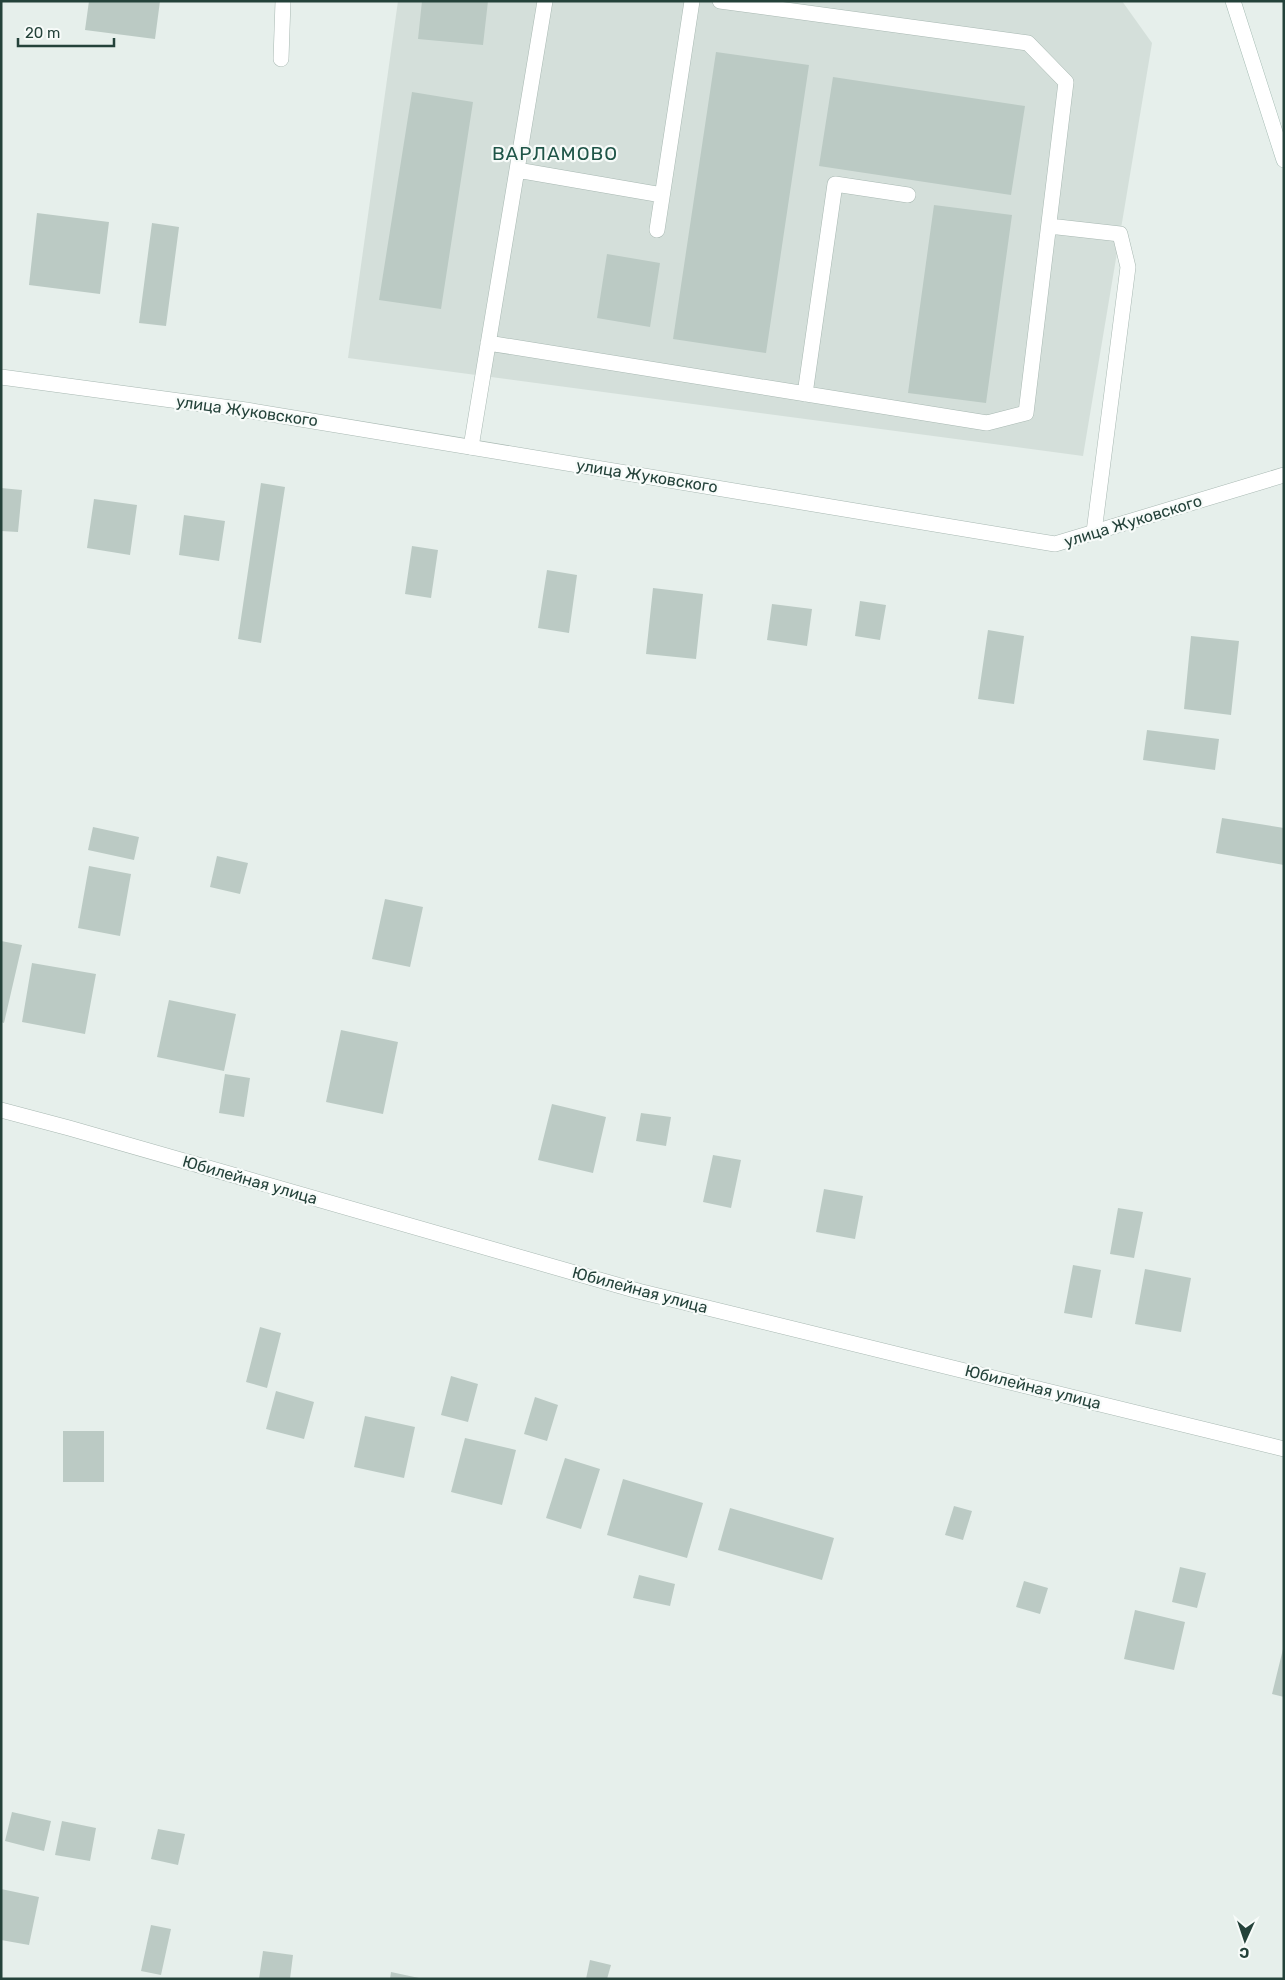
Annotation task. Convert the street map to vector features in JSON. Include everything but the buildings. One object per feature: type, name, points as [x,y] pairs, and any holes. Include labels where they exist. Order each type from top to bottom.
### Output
[{"type":"street","points":[[281,59],[283,1]]},
{"type":"street","points":[[471,447],[545,1]]},
{"type":"street","points":[[657,230],[692,1]]},
{"type":"street","points":[[488,343],[987,423],[1026,413],[1066,82],[1028,43],[720,1]]},
{"type":"street","points":[[1233,1],[1284,160]]},
{"type":"street","points":[[517,170],[662,195]]},
{"type":"street","points":[[805,394],[835,184],[908,195]]},
{"type":"street","points":[[1049,226],[1120,234],[1128,267],[1094,532]]},
{"type":"street","name":"улица Жуковского","points":[[1,377],[246,410],[1055,544],[1284,475]]},
{"type":"street","name":"Юбилейная улица","points":[[1,1110],[638,1291],[1284,1449]]},
{"type":"shaded area","points":[[398,1],[1122,1],[1152,43],[1083,456],[348,358]]},
{"type":"district","name":"ВАРЛАМОВО","points":[[555,153]]}]
